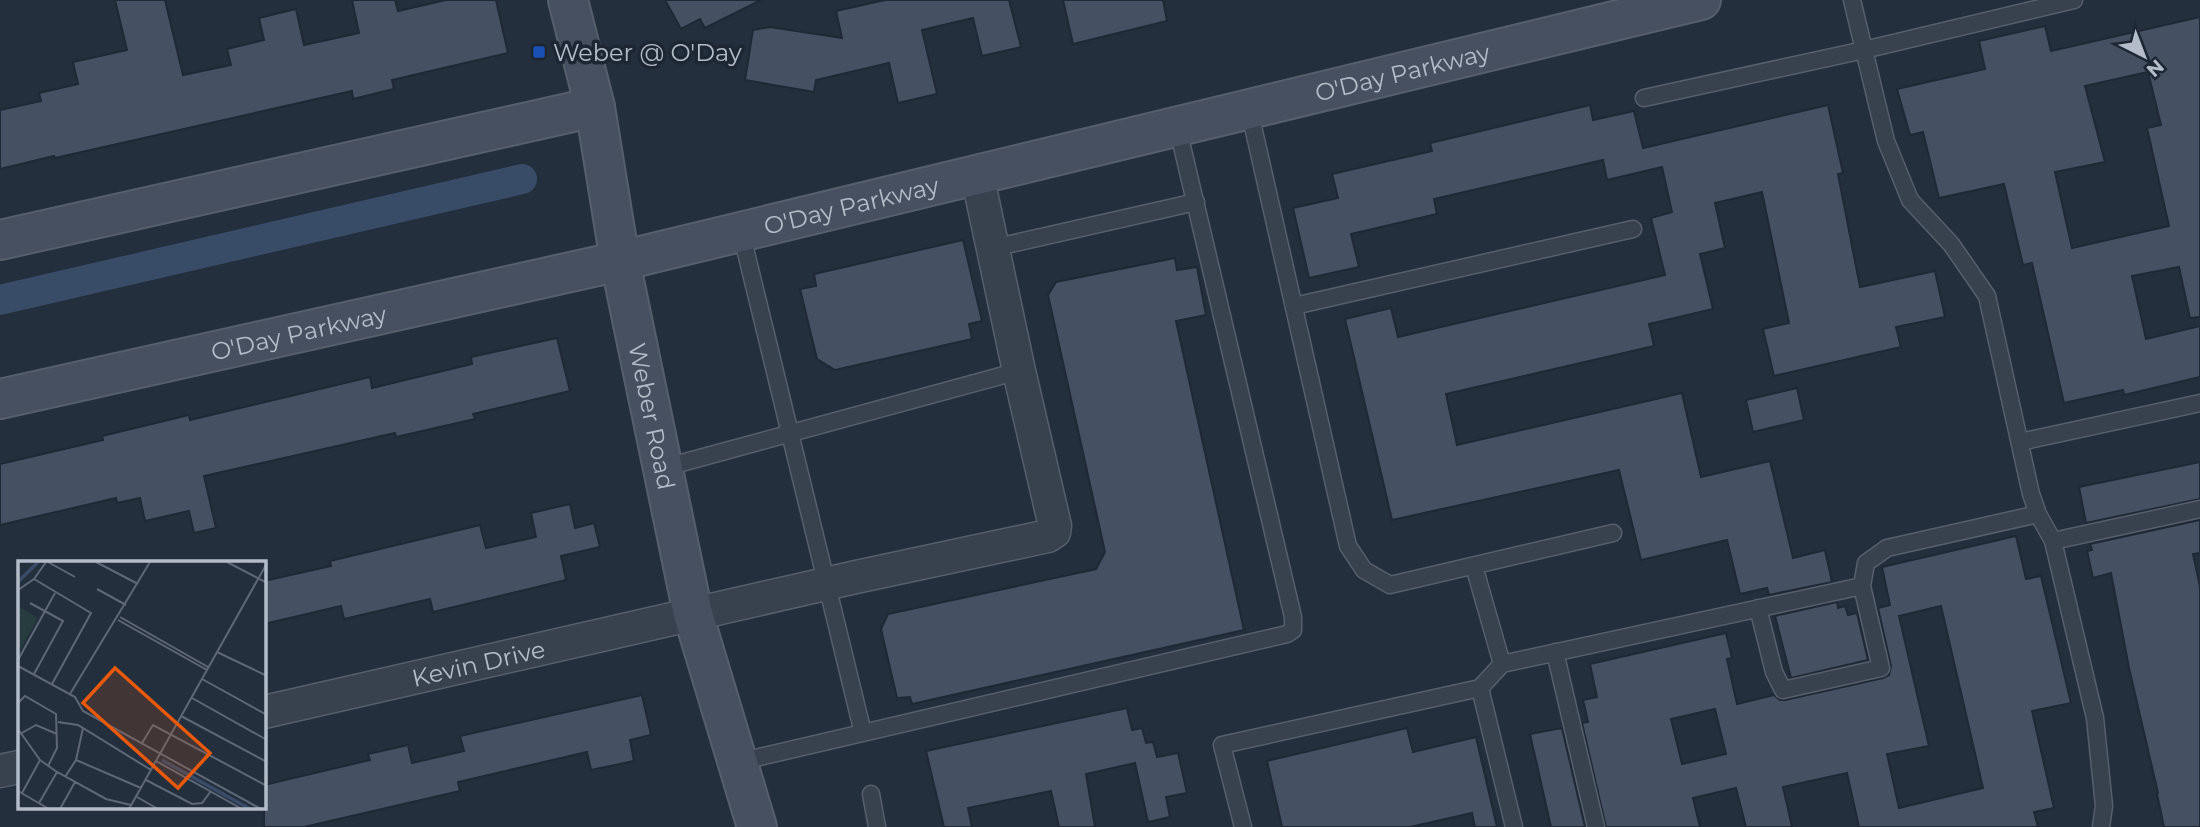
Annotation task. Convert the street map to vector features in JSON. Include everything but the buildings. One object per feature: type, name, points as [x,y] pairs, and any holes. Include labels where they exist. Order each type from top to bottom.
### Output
[{"type":"street","name":"Weber Road","points":[[568,0],[595,107],[620,261],[693,614],[757,827]]},
{"type":"street","name":"O'Day Parkway","points":[[0,399],[620,261],[1701,0]]},
{"type":"street","points":[[0,240],[595,107]]},
{"type":"street","points":[[977,174],[1019,371]]},
{"type":"street","name":"Kevin Drive","points":[[266,712],[827,583],[1048,536],[1054,532],[1055,526],[1019,371]]},
{"type":"street","points":[[0,772],[18,767]]},
{"type":"lane","points":[[1852,0],[1886,141],[1910,200],[1951,244],[1987,296],[2031,494],[2053,541],[2095,718],[2104,806],[2101,827]]},
{"type":"lane","points":[[1644,98],[2074,0]]},
{"type":"lane","points":[[1249,108],[1348,546],[1364,570],[1390,584],[1613,533]]},
{"type":"lane","points":[[738,762],[1287,634],[1293,630],[1293,617],[1177,125]]},
{"type":"lane","points":[[993,248],[1196,202]]},
{"type":"lane","points":[[1294,306],[1633,229]]},
{"type":"lane","points":[[741,231],[863,733]]},
{"type":"lane","points":[[663,468],[1019,371]]},
{"type":"lane","points":[[2020,442],[2200,403]]},
{"type":"lane","points":[[2053,541],[2200,509]]},
{"type":"lane","points":[[1758,608],[1774,673],[1783,690],[1881,668],[1862,586],[1866,563],[1887,548],[2039,514]]},
{"type":"lane","points":[[1474,566],[1502,664]]},
{"type":"lane","points":[[1243,827],[1222,745],[1480,688],[1502,664],[1862,586]]},
{"type":"lane","points":[[1555,652],[1596,827]]},
{"type":"lane","points":[[1480,688],[1514,827]]},
{"type":"lane","points":[[870,794],[877,827]]},
{"type":"waterway","points":[[0,300],[522,179]]},
{"type":"place","name":"Weber @ O'Day","points":[[539,52]]}]
